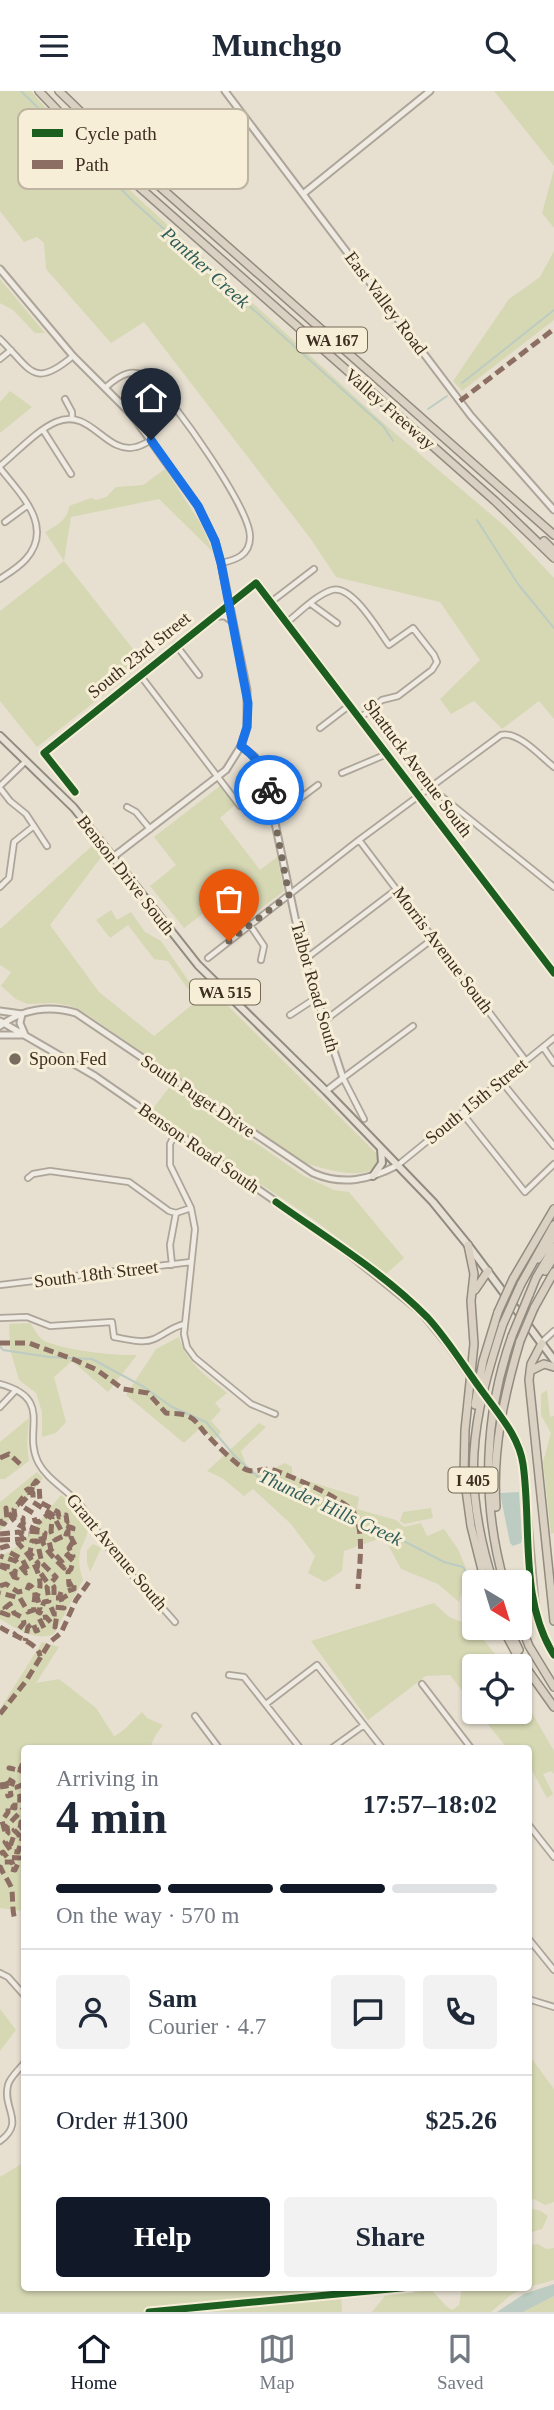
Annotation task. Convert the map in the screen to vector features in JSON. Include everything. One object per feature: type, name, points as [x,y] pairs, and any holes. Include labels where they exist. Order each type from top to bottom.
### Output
[{"type":"highway","name":"Valley Freeway","points":[[41,91],[60,109]]},
{"type":"highway","name":"Valley Freeway","points":[[59,91],[77,109]]},
{"type":"highway","name":"Valley Freeway","points":[[144,189],[387,408],[495,501],[554,558]]},
{"type":"highway","name":"Valley Freeway","points":[[161,189],[554,535]]},
{"type":"highway","points":[[495,501],[510,510],[554,551]]},
{"type":"highway","points":[[475,1427],[480,1374],[498,1312],[513,1279],[554,1209]]},
{"type":"highway","name":"I 405","points":[[490,1570],[476,1515],[472,1467],[475,1427],[485,1381],[503,1324],[525,1276],[554,1225]]},
{"type":"highway","points":[[525,1276],[554,1236]]},
{"type":"highway","points":[[468,1245],[474,1275],[471,1301],[474,1344],[465,1430],[464,1475],[471,1526],[482,1570]]},
{"type":"highway","points":[[529,1295],[536,1277],[554,1247]]},
{"type":"highway","points":[[529,1295],[554,1257]]},
{"type":"highway","points":[[472,1308],[479,1282],[488,1271]]},
{"type":"highway","points":[[499,1563],[495,1494],[503,1404],[520,1341],[554,1272]]},
{"type":"highway","name":"I 405","points":[[501,1570],[490,1494],[489,1427],[501,1366],[529,1295]]},
{"type":"highway","points":[[541,1343],[530,1371],[531,1408],[554,1621]]},
{"type":"highway","points":[[530,1371],[544,1364],[554,1367]]},
{"type":"highway","points":[[509,1640],[554,1707]]},
{"type":"highway","points":[[514,1640],[540,1687]]},
{"type":"highway","points":[[527,1640],[554,1687]]},
{"type":"main road","name":"Benson Drive South","points":[[0,736],[74,808],[198,965],[398,1165]]},
{"type":"main road","points":[[373,1176],[382,1163],[381,1147]]},
{"type":"main road","name":"WA 515","points":[[398,1165],[439,1208],[554,1360]]},
{"type":"street","name":"East Valley Road","points":[[225,91],[239,109]]},
{"type":"street","points":[[303,194],[430,91]]},
{"type":"street","name":"East Valley Road","points":[[248,121],[465,408],[554,510]]},
{"type":"street","points":[[0,269],[73,356],[132,415],[198,506],[215,541],[229,604],[248,703],[247,727],[241,746],[219,777],[113,857]]},
{"type":"street","points":[[0,339],[28,369],[39,374],[51,373],[73,356]]},
{"type":"street","points":[[0,359],[11,350]]},
{"type":"street","points":[[106,387],[122,374],[130,372],[138,372],[151,379],[227,482],[245,517],[251,539],[241,557],[221,563]]},
{"type":"street","points":[[65,399],[72,412],[72,419]]},
{"type":"street","points":[[0,579],[23,562],[32,551],[38,530],[36,518],[0,467],[53,423],[72,419],[93,427],[106,439],[120,446],[136,447],[151,440]]},
{"type":"street","points":[[43,430],[71,474]]},
{"type":"street","points":[[5,522],[28,505]]},
{"type":"street","points":[[271,602],[314,569]]},
{"type":"street","name":"South 23rd Street","points":[[75,792],[44,753],[256,583]]},
{"type":"street","name":"Shattuck Avenue South","points":[[256,583],[554,973]]},
{"type":"street","points":[[286,623],[330,590],[336,589],[351,594],[389,645],[413,628],[434,655],[436,666],[398,696],[382,700],[360,718]]},
{"type":"street","points":[[311,604],[337,622]]},
{"type":"street","points":[[213,616],[225,616],[232,621]]},
{"type":"street","points":[[176,645],[199,675]]},
{"type":"street","points":[[140,675],[240,806],[268,784]]},
{"type":"street","name":"Shattuck Avenue South","points":[[320,728],[350,705]]},
{"type":"street","points":[[208,958],[359,840],[506,733],[518,738],[554,767]]},
{"type":"street","name":"Talbot Road South","points":[[241,746],[260,764],[268,784],[304,960],[343,1078],[364,1119]]},
{"type":"street","name":"Shattuck Avenue South","points":[[342,773],[387,754]]},
{"type":"street","points":[[27,761],[0,787],[10,801],[26,814],[47,846]]},
{"type":"street","points":[[274,818],[318,785]]},
{"type":"street","points":[[430,787],[554,887]]},
{"type":"street","points":[[127,807],[136,812],[150,830]]},
{"type":"street","points":[[0,887],[9,878],[14,842],[34,826]]},
{"type":"street","name":"Morris Avenue South","points":[[359,840],[526,1061]]},
{"type":"street","points":[[304,960],[397,889]]},
{"type":"street","points":[[250,925],[264,946],[261,960]]},
{"type":"street","points":[[324,1021],[434,938]]},
{"type":"street","points":[[290,1016],[316,998]]},
{"type":"street","name":"South Puget Drive","points":[[1,1023],[22,1014],[48,1008],[75,1013],[303,1168],[333,1180],[345,1181],[373,1176],[398,1165]]},
{"type":"street","points":[[0,1011],[22,1014],[20,1023],[25,1035],[0,1035]]},
{"type":"street","name":"Benson Road South","points":[[1,1023],[95,1076],[379,1276],[421,1312],[448,1345],[519,1446],[523,1464],[536,1613],[543,1636],[554,1655]]},
{"type":"street","points":[[326,1091],[413,1026]]},
{"type":"street","name":"South 15th Street","points":[[398,1165],[554,1038]]},
{"type":"street","points":[[542,1047],[554,1063]]},
{"type":"street","points":[[501,1081],[554,1146]]},
{"type":"street","points":[[462,1113],[525,1192],[554,1164]]},
{"type":"street","points":[[176,1132],[170,1145],[170,1164],[191,1208],[195,1229],[185,1341],[195,1357],[251,1404],[275,1414]]},
{"type":"street","points":[[28,1178],[33,1174],[50,1171],[129,1182],[163,1208],[176,1213],[191,1208]]},
{"type":"street","points":[[172,1265],[170,1245],[176,1213]]},
{"type":"street","name":"South 18th Street","points":[[0,1285],[191,1262]]},
{"type":"street","points":[[0,1318],[27,1317],[50,1326],[113,1322],[114,1337],[146,1341],[185,1324]]},
{"type":"street","points":[[541,1343],[554,1331]]},
{"type":"street","points":[[0,1384],[17,1390],[0,1407]]},
{"type":"street","name":"Grant Avenue South","points":[[17,1390],[26,1397],[35,1416],[35,1449],[41,1466],[82,1507],[105,1544],[175,1622]]},
{"type":"street","points":[[266,1704],[317,1665],[380,1745]]},
{"type":"street","points":[[229,1675],[244,1677],[298,1745]]},
{"type":"street","points":[[422,1684],[469,1745]]},
{"type":"street","points":[[195,1716],[217,1745]]},
{"type":"street","points":[[336,1745],[364,1724]]},
{"type":"street","points":[[532,1829],[553,1854]]},
{"type":"street","points":[[532,1943],[554,1970]]},
{"type":"street","points":[[0,1973],[9,1977],[21,1991]]},
{"type":"street","points":[[532,2000],[554,2007]]},
{"type":"street","points":[[0,2141],[12,2130],[7,2087],[21,2066]]},
{"type":"green space","points":[[0,91],[31,91],[47,109],[18,109],[18,189],[129,189],[390,429],[507,528],[554,578],[554,719],[539,701],[502,729],[474,701],[451,714],[440,699],[480,660],[440,602],[336,577],[310,538],[144,322],[111,343],[46,269],[44,243],[37,237],[24,242],[0,211]]},
{"type":"green space","points":[[494,91],[554,91],[554,166]]},
{"type":"green space","points":[[554,169],[554,228],[542,213]]},
{"type":"green space","points":[[554,251],[554,320],[462,391],[453,381],[509,299],[540,277]]},
{"type":"green space","points":[[0,279],[45,333],[35,333],[13,310],[0,303]]},
{"type":"green space","points":[[10,391],[32,407],[0,433],[0,402]]},
{"type":"green space","points":[[165,469],[201,524],[213,552],[159,499],[71,517],[64,561],[45,532],[64,519],[69,506],[91,498],[96,500],[106,497],[116,487],[143,485]]},
{"type":"green space","points":[[64,561],[144,663],[37,747],[0,701],[0,611]]},
{"type":"green space","points":[[220,786],[236,804],[220,818],[260,870],[277,857],[284,891],[248,918],[229,894],[184,928],[150,886],[176,865],[154,837]]},
{"type":"green space","points":[[93,845],[102,856],[50,925],[99,992],[154,1036],[211,989],[378,1155],[379,1164],[372,1170],[353,1173],[302,1162],[91,1017],[71,1006],[55,1003],[27,1004],[16,999],[1,986],[11,972],[0,965],[0,929]]},
{"type":"green space","points":[[111,910],[117,920],[131,912],[145,932],[161,941],[192,986],[188,989],[168,961],[154,959],[128,925],[110,938],[96,920]]},
{"type":"green space","points":[[171,1085],[304,1176],[334,1190],[349,1192],[404,1258],[386,1274],[313,1219],[151,1111]]},
{"type":"green space","points":[[30,1323],[41,1339],[51,1344],[89,1352],[137,1355],[108,1392],[72,1361],[54,1377],[66,1422],[56,1433],[42,1437],[42,1412],[36,1393],[19,1380],[10,1349],[9,1324]]},
{"type":"green space","points":[[179,1337],[192,1362],[227,1393],[215,1403],[221,1410],[211,1421],[221,1432],[215,1439],[199,1429],[184,1443],[126,1395],[156,1349]]},
{"type":"green space","points":[[547,1390],[550,1417],[554,1416],[554,1533],[551,1534],[543,1462],[551,1433],[541,1415],[541,1394]]},
{"type":"green space","points":[[29,1418],[29,1461],[5,1479],[0,1479],[0,1442]]},
{"type":"green space","points":[[259,1423],[266,1427],[241,1451],[246,1465],[260,1475],[285,1463],[292,1467],[292,1476],[359,1497],[357,1509],[396,1520],[404,1527],[421,1523],[427,1536],[444,1529],[458,1549],[467,1570],[462,1570],[459,1602],[438,1584],[401,1569],[384,1537],[344,1551],[342,1571],[325,1582],[308,1573],[315,1556],[291,1524],[253,1489],[244,1496],[222,1478],[207,1471]]},
{"type":"green space","points":[[37,1472],[43,1478],[0,1531],[0,1502]]},
{"type":"green space","points":[[61,1495],[80,1512],[87,1525],[87,1536],[79,1556],[83,1580],[54,1634],[33,1635],[0,1619],[0,1557],[21,1544]]},
{"type":"green space","points":[[431,1508],[433,1518],[404,1524],[400,1521],[403,1512]]},
{"type":"green space","points":[[93,1544],[101,1548],[90,1572],[87,1550]]},
{"type":"green space","points":[[434,1603],[449,1617],[462,1622],[462,1640],[484,1640],[495,1654],[462,1654],[462,1690],[450,1675],[426,1676],[368,1720],[311,1641]]},
{"type":"green space","points":[[42,1642],[59,1647],[36,1683],[59,1679],[96,1708],[114,1736],[142,1712],[147,1718],[163,1725],[151,1745],[21,1745],[21,1911],[0,1908],[0,1709]]},
{"type":"green space","points":[[532,1713],[554,1751],[554,1774],[551,1771],[543,1774],[553,1794],[547,1798],[532,1770],[532,1745],[505,1745],[488,1724],[532,1724]]},
{"type":"green space","points":[[0,2009],[16,2030],[0,2051]]},
{"type":"green space","points":[[532,2059],[554,2089],[554,2202],[545,2205],[534,2199]]},
{"type":"green space","points":[[21,2164],[21,2291],[350,2291],[341,2292],[342,2312],[0,2312],[0,2177]]},
{"type":"green space","points":[[532,2209],[548,2216],[542,2229],[532,2232]]},
{"type":"green space","points":[[538,2244],[546,2249],[554,2248],[554,2280],[532,2286],[532,2245]]},
{"type":"green space","points":[[424,2291],[433,2291],[452,2310],[459,2305],[461,2291],[519,2291],[491,2312],[372,2312],[385,2296]]},
{"type":"green space","points":[[554,2296],[554,2312],[523,2312]]},
{"type":"shaded area","points":[[519,1492],[522,1538],[521,1543],[513,1546],[510,1543],[500,1493]]},
{"type":"shaded area","points":[[554,2284],[554,2296],[523,2312],[497,2312],[524,2294]]},
{"type":"waterway","name":"Panther Creek","points":[[21,91],[39,109]]},
{"type":"waterway","name":"Panther Creek","points":[[121,189],[383,426],[393,441]]},
{"type":"waterway","name":"Panther Creek","points":[[462,383],[554,310]]},
{"type":"waterway","name":"Panther Creek","points":[[428,409],[447,396]]},
{"type":"waterway","points":[[477,520],[518,584],[554,628]]},
{"type":"waterway","name":"Thunder Hills Creek","points":[[0,1346],[3,1350],[49,1357],[92,1359],[144,1387],[172,1407],[206,1422],[234,1455],[258,1477],[329,1502],[444,1562],[463,1567],[465,1570]]},
{"type":"marked path","points":[[460,401],[554,329]]},
{"type":"marked path","points":[[0,1343],[29,1343],[97,1370],[123,1389],[148,1393],[166,1413],[183,1414],[194,1420],[243,1468],[250,1471],[273,1470],[341,1501],[354,1513],[359,1530],[361,1550],[358,1589]]},
{"type":"marked path","points":[[0,1458],[9,1454],[20,1464]]},
{"type":"marked path","points":[[0,1519],[4,1524],[7,1520],[6,1508],[24,1531],[40,1532],[45,1547],[64,1568],[51,1550],[49,1541],[44,1540],[45,1533],[23,1524],[23,1518],[15,1517],[14,1509],[24,1496],[27,1497],[20,1505],[33,1513],[35,1521],[39,1522],[47,1515],[52,1518],[51,1532],[55,1540],[68,1534],[68,1531],[66,1534],[62,1532],[53,1515],[33,1502],[33,1493],[24,1492],[28,1489],[35,1490],[33,1485],[36,1481],[39,1484],[40,1502],[58,1512],[59,1517],[66,1515],[67,1522],[64,1525],[73,1528],[71,1537],[75,1545],[72,1546],[72,1543],[69,1548],[73,1556],[70,1557],[64,1552],[73,1561],[68,1572],[69,1585],[74,1582],[74,1589],[61,1599],[64,1608],[51,1607],[54,1614],[57,1614],[55,1627],[46,1617],[39,1618],[44,1628],[36,1631],[33,1623],[28,1627],[25,1641]]},
{"type":"marked path","points":[[0,1534],[29,1534]]},
{"type":"marked path","points":[[0,1540],[24,1539],[23,1543],[18,1543],[39,1575],[38,1612],[40,1613],[44,1602],[49,1601],[49,1585],[30,1553],[32,1541],[37,1541],[42,1563],[56,1577],[51,1583],[54,1587],[54,1598],[59,1598],[61,1592]]},
{"type":"marked path","points":[[0,1548],[7,1546],[9,1552],[22,1559],[29,1572],[26,1573],[16,1561],[0,1556]]},
{"type":"marked path","points":[[0,1565],[10,1567],[13,1574],[15,1571],[17,1573],[17,1578],[14,1577],[10,1570],[0,1566]]},
{"type":"marked path","points":[[0,1714],[26,1681],[50,1642],[61,1633],[76,1600],[89,1582]]},
{"type":"marked path","points":[[0,1586],[6,1584],[18,1592],[27,1590],[29,1585],[32,1587],[35,1593],[34,1610],[28,1612],[20,1598],[0,1593]]},
{"type":"marked path","points":[[0,1612],[8,1615],[5,1608],[10,1604],[14,1613],[23,1618],[24,1623],[14,1635]]},
{"type":"marked path","points":[[0,1627],[30,1643],[40,1656]]},
{"type":"marked path","points":[[21,1768],[20,1770],[9,1768],[21,1771]]},
{"type":"marked path","points":[[0,1785],[7,1784],[5,1780],[8,1779],[13,1782],[11,1795],[8,1796],[6,1786],[0,1787]]},
{"type":"marked path","points":[[21,1785],[17,1787],[21,1800]]},
{"type":"marked path","points":[[21,1800],[15,1800],[15,1808],[8,1806],[8,1812],[2,1821],[6,1835],[7,1826],[21,1811]]},
{"type":"marked path","points":[[21,1822],[20,1828],[14,1830],[19,1835],[14,1835],[11,1844],[8,1840],[5,1842],[11,1851],[18,1852],[21,1842]]},
{"type":"marked path","points":[[0,1854],[3,1852],[7,1857],[20,1858],[15,1870],[11,1869],[12,1862],[4,1862],[0,1866],[12,1888],[15,1920]]},
{"type":"cycle path","points":[[75,792],[44,753],[256,583],[554,973]]},
{"type":"cycle path","points":[[276,1202],[374,1271],[428,1318],[508,1427],[523,1464],[531,1587],[543,1634],[554,1655]]},
{"type":"cycle path","points":[[149,2312],[369,2291]]},
{"type":"way so far","points":[[229,941],[289,895],[269,790]]},
{"type":"place","name":"Spoon Fed","points":[[15,1059]]},
{"type":"route","points":[[151,440],[198,506],[215,541],[247,690],[247,727],[241,746],[260,764],[269,790]]}]
